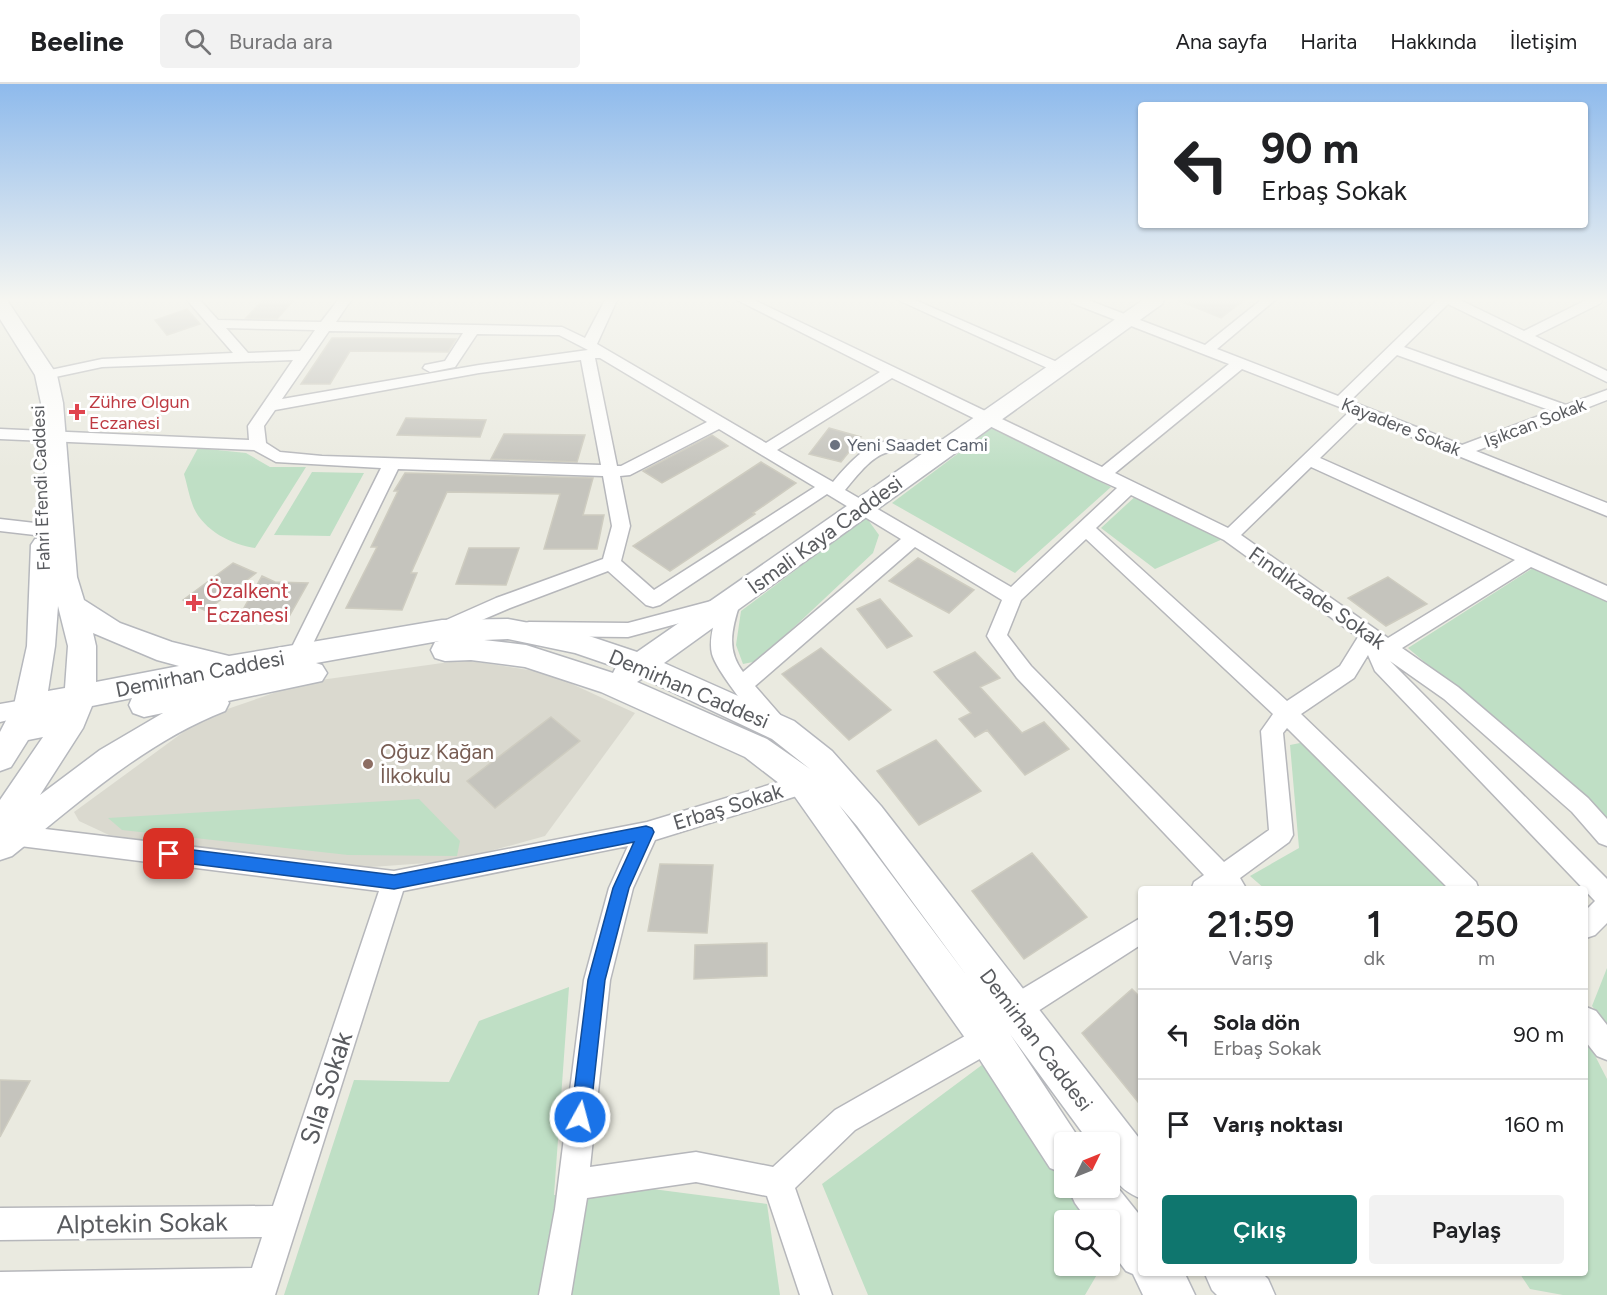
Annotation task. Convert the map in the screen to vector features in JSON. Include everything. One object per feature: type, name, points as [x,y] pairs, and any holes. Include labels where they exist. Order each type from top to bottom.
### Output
[{"type":"main road","name":"Fahri Efendi Caddesi","points":[[20,357],[31,374],[46,435],[55,583]]},
{"type":"main road","name":"Fahri Efendi Caddesi","points":[[34,357],[46,375],[52,403],[46,435]]},
{"type":"main road","name":"İsmali Kaya Caddesi","points":[[626,674],[730,603],[1076,357]]},
{"type":"main road","points":[[55,583],[72,606],[110,630],[167,652],[231,667]]},
{"type":"main road","points":[[0,758],[15,717],[40,662],[55,583]]},
{"type":"main road","points":[[4,836],[76,708],[82,646],[72,606]]},
{"type":"main road","name":"Demirhan Caddesi","points":[[76,708],[231,667],[442,630],[508,629],[577,643],[626,674],[756,748],[805,784],[989,1038],[1054,1136]]},
{"type":"main road","name":"Demirhan Caddesi","points":[[15,717],[265,682],[419,652],[471,649],[526,656],[626,674],[783,730],[821,760],[869,816],[1138,1173]]},
{"type":"main road","points":[[4,836],[111,759],[192,711],[265,682]]},
{"type":"main road","points":[[1098,1198],[1138,1250]]},
{"type":"main road","points":[[1158,1276],[1172,1295]]},
{"type":"main road","points":[[1230,1276],[1252,1295]]},
{"type":"street","points":[[46,375],[102,363],[254,357]]},
{"type":"street","points":[[258,445],[256,426],[302,357]]},
{"type":"street","points":[[403,372],[450,364],[455,357]]},
{"type":"street","points":[[270,406],[558,357]]},
{"type":"street","points":[[594,357],[610,470],[621,526],[611,562]]},
{"type":"street","points":[[603,357],[830,490],[915,537],[1013,597]]},
{"type":"street","name":"Fındıkzade Sokak","points":[[859,357],[1230,536],[1451,693],[1580,805],[1607,836]]},
{"type":"street","points":[[1033,357],[1059,368]]},
{"type":"street","name":"Kayadere Sokak","points":[[1224,357],[1607,510]]},
{"type":"street","points":[[1340,402],[1386,357]]},
{"type":"street","points":[[1417,357],[1566,411]]},
{"type":"street","points":[[1567,357],[1607,377]]},
{"type":"street","points":[[1104,475],[1240,363]]},
{"type":"street","points":[[765,450],[891,372]]},
{"type":"street","name":"Işıkcan Sokak","points":[[1462,451],[1607,395]]},
{"type":"street","points":[[1230,536],[1360,410]]},
{"type":"street","points":[[0,434],[258,445],[276,457],[624,471],[718,423]]},
{"type":"street","points":[[611,562],[653,600],[830,490],[873,448],[892,444],[912,445],[939,453]]},
{"type":"street","points":[[1308,459],[1607,594]]},
{"type":"street","points":[[298,655],[392,463]]},
{"type":"street","points":[[1129,487],[1013,597],[997,636],[1024,672],[1229,883],[1281,835],[1272,731],[1287,712],[1347,672],[1379,641],[1531,559]]},
{"type":"street","points":[[0,525],[52,531]]},
{"type":"street","points":[[1086,529],[1164,597],[1287,712],[1463,886]]},
{"type":"street","points":[[742,685],[915,537]]},
{"type":"street","points":[[442,630],[503,603],[611,562]]},
{"type":"street","points":[[508,629],[628,630],[730,603]]},
{"type":"street","points":[[730,603],[721,633],[722,656],[742,685],[783,730]]},
{"type":"street","points":[[1379,641],[1382,665],[1607,896]]},
{"type":"street","name":"Erbaş Sokak","points":[[4,836],[394,882],[646,832],[805,784]]},
{"type":"street","points":[[555,1295],[572,1185],[597,980],[621,888],[646,832]]},
{"type":"street","name":"Sıla Sokak","points":[[261,1290],[394,882]]},
{"type":"street","points":[[1588,924],[1607,907]]},
{"type":"street","points":[[1014,1010],[1138,932]]},
{"type":"street","points":[[1588,1023],[1607,1046]]},
{"type":"street","points":[[778,1183],[845,1120],[989,1038]]},
{"type":"street","points":[[572,1185],[696,1167],[778,1183]]},
{"type":"street","points":[[778,1183],[816,1295]]},
{"type":"street","name":"Alptekin Sokak","points":[[0,1224],[283,1221]]},
{"type":"street","points":[[0,1288],[261,1290]]},
{"type":"shaded area","name":"Oğuz Kağan İlkokulu","points":[[464,660],[548,673],[635,713],[545,836],[454,861],[358,868],[109,835],[79,821],[74,812],[204,717],[306,682]]},
{"type":"green space","points":[[992,428],[1111,487],[1015,573],[892,503]]},
{"type":"green space","points":[[198,448],[246,453],[270,467],[306,467],[255,548],[236,543],[218,534],[210,529],[197,514],[184,474]]},
{"type":"green space","points":[[312,472],[364,473],[330,536],[274,535]]},
{"type":"green space","points":[[1139,493],[1225,538],[1155,569],[1101,528]]},
{"type":"green space","points":[[866,517],[879,535],[873,553],[758,661],[743,664],[736,645],[741,611]]},
{"type":"green space","points":[[1536,566],[1607,598],[1607,818],[1408,648]]},
{"type":"green space","points":[[1305,742],[1448,886],[1262,886],[1250,876],[1299,848],[1290,745]]},
{"type":"green space","points":[[419,799],[460,841],[457,856],[348,855],[122,830],[108,818]]},
{"type":"green space","points":[[1607,968],[1607,1025],[1592,1006]]},
{"type":"green space","points":[[569,987],[554,1195],[645,1188],[767,1204],[780,1295],[284,1295],[354,1080],[449,1082],[479,1021]]},
{"type":"green space","points":[[1588,1044],[1607,1079],[1607,1295],[1563,1295],[1530,1289],[1521,1276],[1588,1276]]},
{"type":"green space","points":[[990,1059],[1054,1155],[1054,1198],[1083,1198],[1091,1210],[1054,1210],[1054,1276],[1096,1276],[1085,1295],[868,1295],[822,1184]]},
{"type":"building","points":[[320,357],[347,357],[330,384],[301,384]]},
{"type":"building","points":[[406,418],[486,420],[480,437],[397,435]]},
{"type":"building","name":"Yeni Saadet Cami","points":[[829,428],[861,437],[841,462],[809,454]]},
{"type":"building","points":[[504,434],[585,435],[577,462],[491,459]]},
{"type":"building","points":[[712,435],[728,446],[662,483],[643,471]]},
{"type":"building","points":[[761,462],[796,483],[753,513],[755,514],[670,571],[633,546]]},
{"type":"building","points":[[405,473],[593,478],[583,515],[604,515],[597,549],[544,549],[560,494],[447,492],[411,573],[417,573],[402,610],[346,608],[377,547],[371,547],[398,491],[394,491]]},
{"type":"building","points":[[469,548],[519,548],[506,585],[456,584]]},
{"type":"building","points":[[918,558],[974,590],[949,613],[889,581]]},
{"type":"building","points":[[233,563],[256,573],[206,611],[183,600]]},
{"type":"building","points":[[262,576],[275,582],[308,583],[286,622],[236,622]]},
{"type":"building","points":[[1388,577],[1427,604],[1386,626],[1348,598]]},
{"type":"building","points":[[880,599],[912,636],[887,648],[857,609]]},
{"type":"building","points":[[821,648],[891,710],[849,740],[782,674]]},
{"type":"building","points":[[975,652],[1000,678],[980,687],[1022,733],[1044,722],[1069,749],[1025,775],[987,730],[975,737],[959,719],[971,713],[934,672]]},
{"type":"building","points":[[551,717],[580,741],[495,808],[467,781]]},
{"type":"building","points":[[936,740],[981,791],[919,825],[877,771]]},
{"type":"building","points":[[1032,853],[1087,917],[1024,959],[972,891]]},
{"type":"building","points":[[660,864],[713,865],[707,933],[648,931]]},
{"type":"building","points":[[767,943],[767,976],[694,979],[695,945]]},
{"type":"building","points":[[1132,989],[1138,995],[1138,1102],[1082,1033]]},
{"type":"building","points":[[0,1080],[30,1081],[0,1137]]},
{"type":"place","name":"Zühre Olgun Eczanesi","points":[[77,412]]},
{"type":"place","name":"Yeni Saadet Cami","points":[[835,445]]},
{"type":"place","name":"Özalkent Eczanesi","points":[[194,603]]},
{"type":"place","name":"Oğuz Kağan İlkokulu","points":[[368,764]]},
{"type":"route","points":[[169,854],[394,882],[646,832],[621,888],[597,980],[580,1117]]}]
